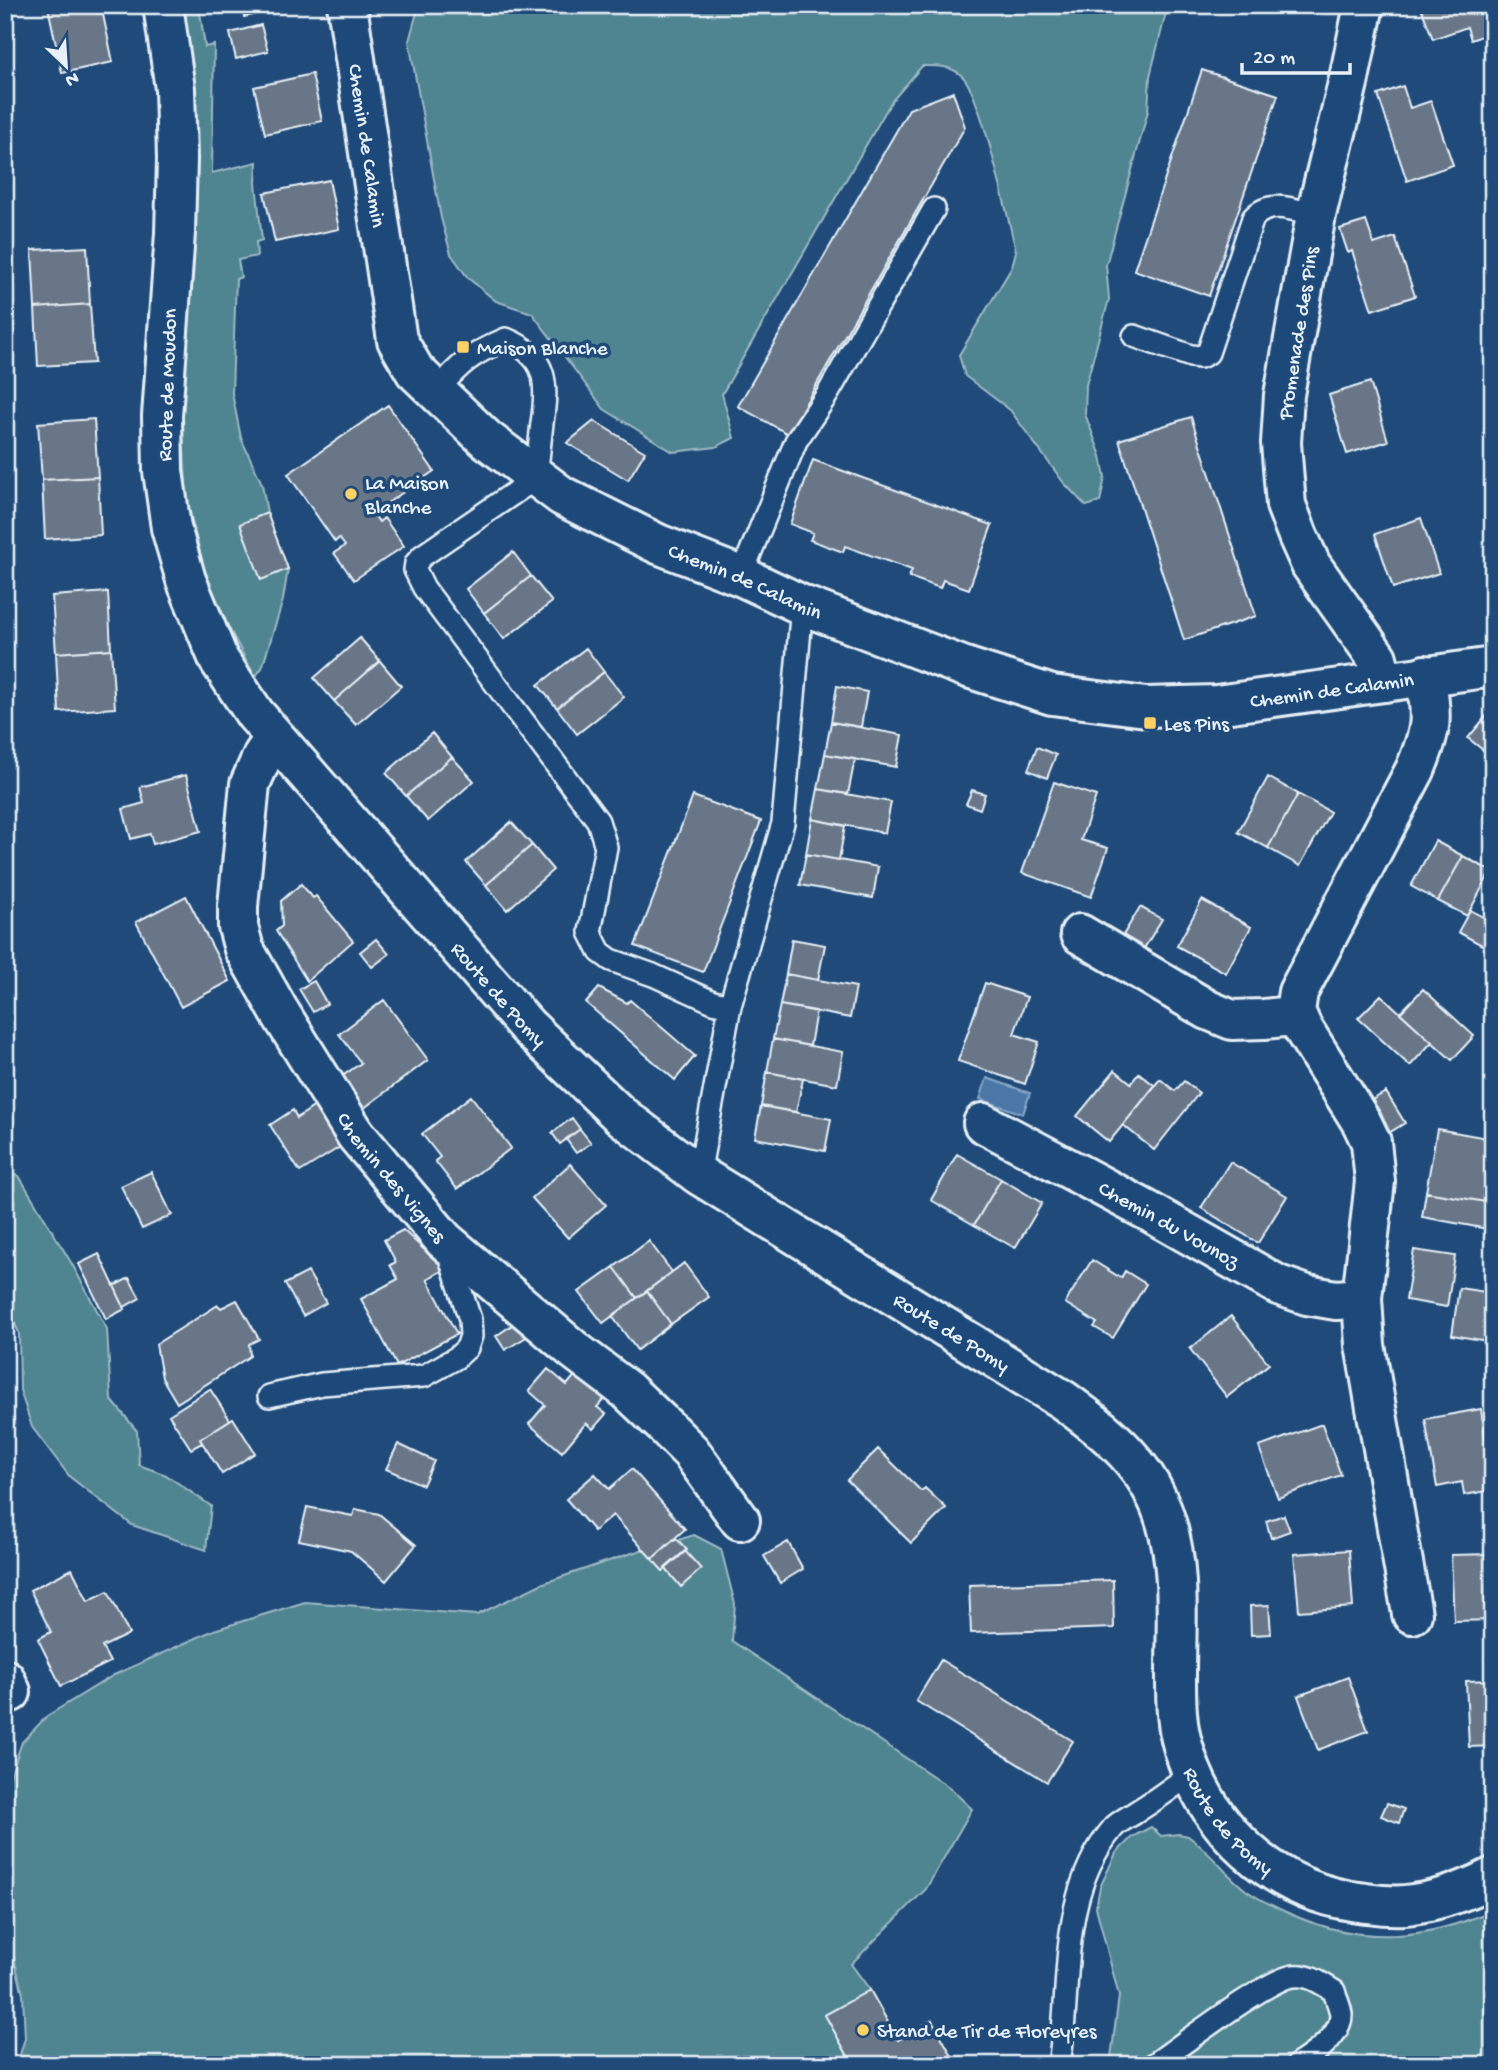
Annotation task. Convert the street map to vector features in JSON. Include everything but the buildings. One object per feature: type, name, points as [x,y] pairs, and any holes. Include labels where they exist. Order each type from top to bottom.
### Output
[{"type":"street","name":"Route de Moudon","points":[[163,5],[176,89],[177,159],[175,233],[162,416],[163,471],[169,517],[186,580],[219,660],[274,739]]},
{"type":"street","name":"Chemin de Calamin","points":[[347,5],[385,307],[397,340],[415,371],[486,439],[562,496],[658,544],[743,577],[802,605],[965,667],[1052,695],[1146,707],[1216,705],[1493,667]]},
{"type":"street","name":"Promenade des Pins","points":[[1364,5],[1316,215],[1284,395],[1281,443],[1286,505],[1311,565],[1377,658],[1383,682]]},
{"type":"street","points":[[1412,1615],[1365,1345],[1362,1298],[1375,1181],[1371,1142],[1295,1011],[1298,992],[1415,770],[1428,740],[1431,709],[1425,675]]},
{"type":"street","name":"Route de Pomy","points":[[274,739],[527,1026],[620,1115],[699,1175],[1063,1400],[1121,1445],[1154,1494],[1168,1532],[1174,1570],[1180,1737],[1192,1773],[1213,1815],[1241,1847],[1299,1886],[1344,1901],[1412,1905],[1463,1892],[1493,1877]]},
{"type":"street","name":"Chemin des Vignes","points":[[274,739],[263,755],[250,784],[237,906],[238,927],[244,949],[285,1022],[356,1135],[444,1240],[574,1350],[628,1391],[691,1452],[740,1520]]},
{"type":"street","points":[[1080,934],[1208,1010],[1232,1020],[1283,1017],[1295,1011]]},
{"type":"street","name":"Chemin du Vounoz","points":[[983,1123],[1148,1211],[1278,1285],[1307,1296],[1336,1300],[1362,1298]]},
{"type":"lane","points":[[1134,336],[1191,356],[1200,357],[1208,353],[1253,218],[1259,211],[1275,206],[1316,215]]},
{"type":"lane","points":[[743,577],[796,441],[827,395],[934,209]]},
{"type":"lane","points":[[437,392],[454,369],[487,346],[506,339],[524,346],[538,364],[546,383],[547,402],[536,478],[422,556],[416,562],[415,570],[424,588],[474,658],[598,821],[606,847],[590,932],[600,952],[611,960],[653,975],[713,1002],[730,1006]]},
{"type":"lane","points":[[699,1175],[730,1006],[783,823],[802,605]]},
{"type":"lane","points":[[269,1396],[322,1384],[424,1376],[467,1348],[471,1336],[470,1319],[444,1240]]},
{"type":"lane","points":[[1059,2065],[1068,1954],[1077,1903],[1097,1850],[1115,1826],[1192,1773]]},
{"type":"lane","points":[[1153,2065],[1270,1985],[1294,1975],[1314,1979],[1334,1991],[1341,2015],[1337,2028],[1328,2040],[1297,2065]]},
{"type":"green space","points":[[182,5],[199,5],[205,47],[214,45],[212,173],[257,162],[256,183],[262,240],[256,242],[257,256],[238,260],[241,277],[236,279],[232,393],[241,438],[262,484],[267,513],[288,569],[283,600],[262,668],[255,677],[220,611],[206,576],[187,501],[182,414],[195,237],[195,119],[189,46]]},
{"type":"green space","points":[[419,5],[1168,5],[1150,76],[1148,111],[1106,265],[1109,299],[1086,385],[1085,414],[1101,456],[1105,477],[1100,502],[1086,506],[1064,483],[1010,410],[965,376],[959,355],[1012,267],[1016,251],[985,130],[969,87],[958,72],[944,67],[922,66],[891,102],[722,394],[734,438],[716,447],[673,452],[604,409],[532,313],[496,301],[468,278],[451,254],[441,218],[409,41]]},
{"type":"green space","points":[[5,1173],[19,1176],[107,1329],[111,1399],[137,1431],[139,1465],[166,1475],[211,1506],[206,1550],[132,1525],[70,1477],[32,1427],[20,1390],[19,1333],[5,1301]]},
{"type":"green space","points":[[694,1535],[721,1549],[735,1604],[732,1641],[949,1787],[972,1809],[926,1889],[851,1964],[870,1990],[825,2015],[853,2065],[17,2065],[25,2038],[23,1994],[5,1923],[5,1791],[22,1742],[47,1716],[114,1675],[214,1630],[305,1602],[477,1615],[541,1584],[644,1549],[652,1558],[672,1542]]},
{"type":"green space","points":[[1151,1827],[1161,1836],[1188,1836],[1252,1895],[1295,1916],[1345,1932],[1370,1935],[1419,1933],[1443,1928],[1493,1910],[1493,2065],[1110,2065],[1119,1996],[1096,1907],[1100,1887],[1116,1853],[1132,1837]]},
{"type":"water","points":[[987,1078],[1030,1093],[1023,1114],[980,1099]]},
{"type":"place","name":"Maison Blanche","points":[[463,347]]},
{"type":"place","name":"La Maison Blanche","points":[[351,494]]},
{"type":"place","name":"Les Pins","points":[[1150,723]]},
{"type":"place","name":"Stand de Tir de Floreyres","points":[[863,2030]]}]
